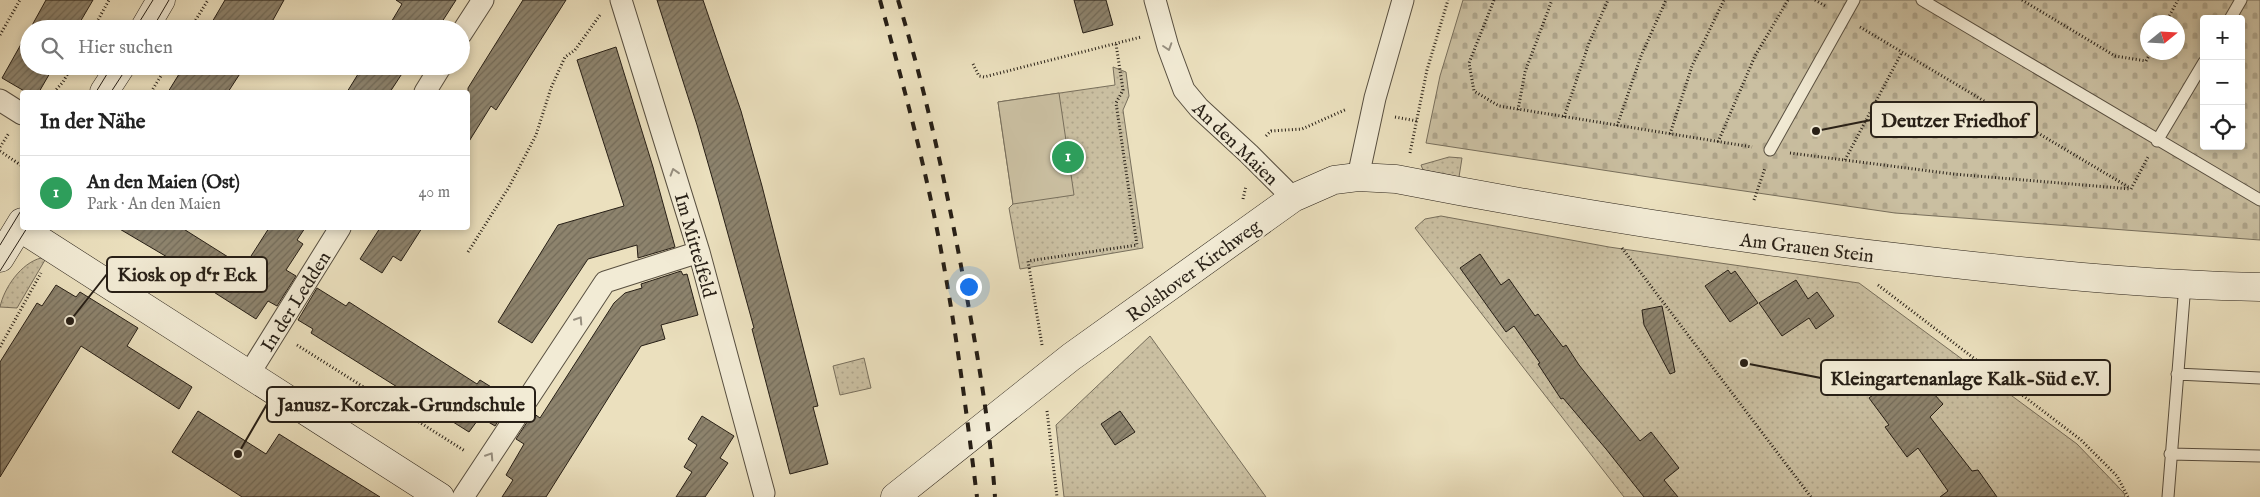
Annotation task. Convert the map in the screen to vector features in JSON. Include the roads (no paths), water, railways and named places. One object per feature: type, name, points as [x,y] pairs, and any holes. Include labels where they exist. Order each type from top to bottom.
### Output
[{"type":"street","points":[[149,20],[161,0]]},
{"type":"street","points":[[470,20],[483,0]]},
{"type":"street","name":"An den Maien","points":[[1155,0],[1163,31],[1184,90],[1199,108],[1293,198]]},
{"type":"street","points":[[1358,177],[1372,113],[1403,0]]},
{"type":"street","name":"Im Mittelfeld","points":[[613,4],[699,252],[764,493]]},
{"type":"street","points":[[105,90],[115,75]]},
{"type":"street","points":[[426,90],[435,75]]},
{"type":"street","points":[[0,100],[20,113]]},
{"type":"street","name":"Am Grauen Stein","points":[[1358,177],[1405,181],[1701,233],[1850,253],[2019,271],[2185,284],[2260,287]]},
{"type":"street","name":"Rolshover Kirchweg","points":[[895,497],[1071,356],[1293,198],[1334,180],[1358,177]]},
{"type":"street","points":[[0,258],[20,226]]},
{"type":"street","points":[[29,230],[54,249],[435,496]]},
{"type":"street","name":"In der Ledden","points":[[249,374],[339,230]]},
{"type":"street","points":[[463,497],[605,282],[699,252]]},
{"type":"lane","points":[[1770,150],[1854,0]]},
{"type":"lane","points":[[1922,0],[2157,141],[2260,200]]},
{"type":"lane","points":[[2232,15],[2241,0]]},
{"type":"lane","points":[[2157,141],[2200,69]]},
{"type":"lane","points":[[2168,497],[2185,284]]},
{"type":"lane","points":[[2177,374],[2260,378]]},
{"type":"lane","points":[[2170,454],[2260,456]]},
{"type":"tram line","points":[[141,20],[153,0]]},
{"type":"tram line","points":[[157,20],[169,0]]},
{"type":"tram line","points":[[97,90],[106,75]]},
{"type":"tram line","points":[[112,90],[122,75]]},
{"type":"tram line","points":[[0,245],[20,212]]},
{"type":"tram line","points":[[0,271],[26,230]]},
{"type":"railway","points":[[880,0],[917,140],[944,264],[977,497]]},
{"type":"railway","points":[[898,0],[944,179],[983,392],[995,497]]},
{"type":"place","name":"Deutzer Friedhof","points":[[1816,131]]},
{"type":"place","name":"An den Maien (Ost)","points":[[1068,157]]},
{"type":"place","name":"Kiosk op d‘r Eck","points":[[70,321]]},
{"type":"place","name":"Kleingartenanlage Kalk-Süd e.V.","points":[[1744,363]]},
{"type":"place","name":"Janusz-Korczak-Grundschule","points":[[238,454]]}]
